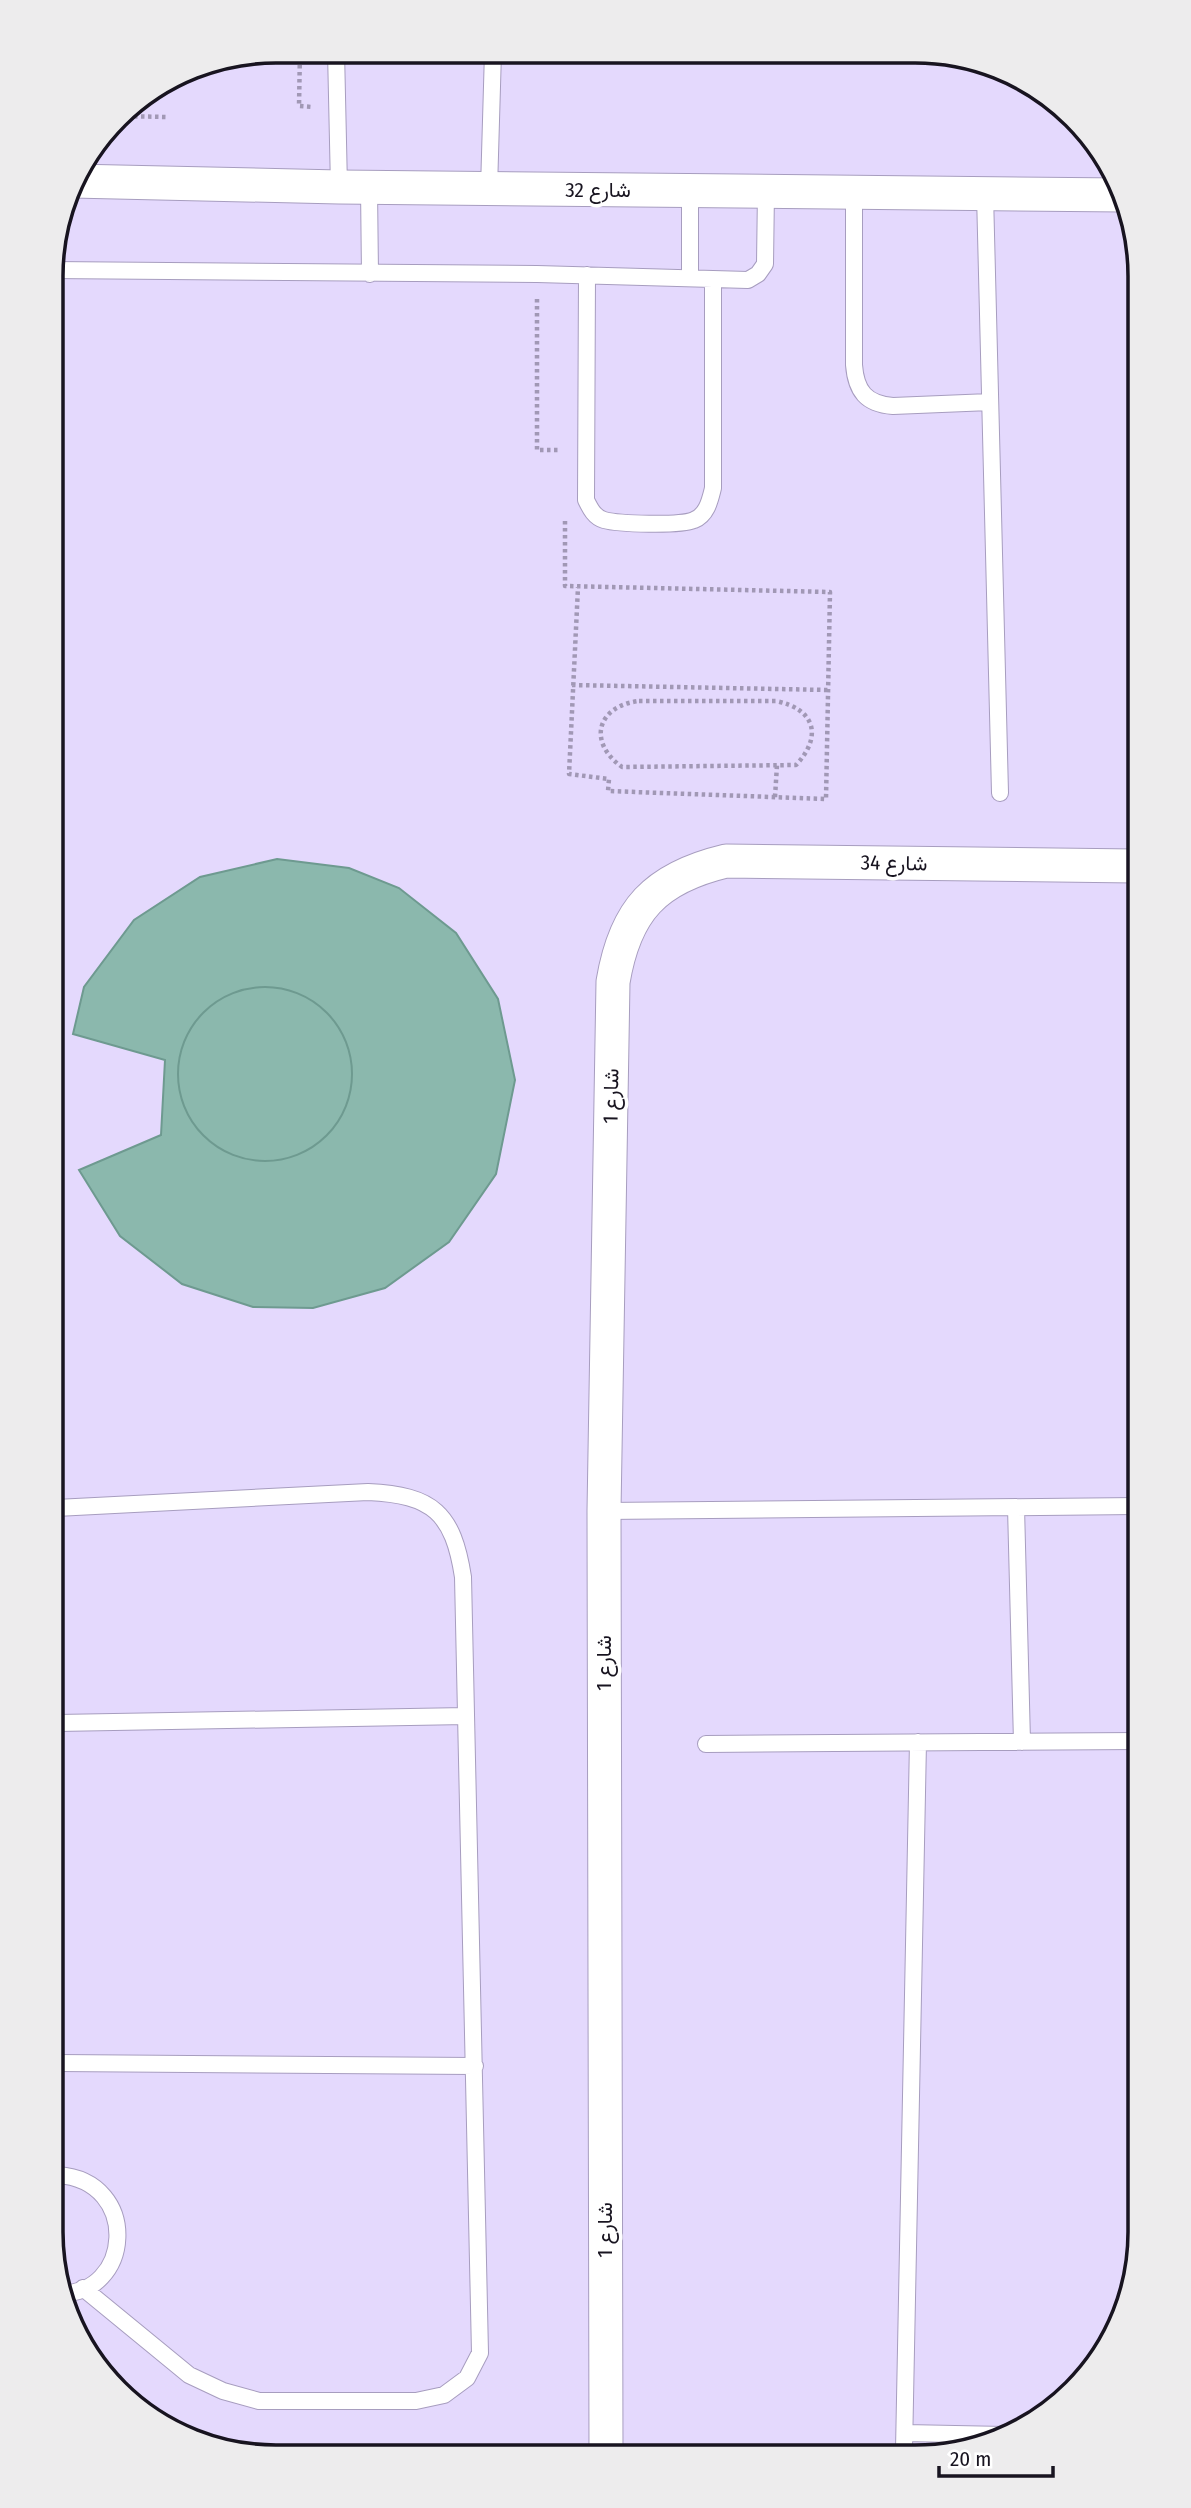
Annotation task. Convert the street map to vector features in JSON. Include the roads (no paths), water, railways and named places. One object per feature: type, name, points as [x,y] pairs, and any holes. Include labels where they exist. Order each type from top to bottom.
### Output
[{"type":"street","name":"شارع 32","points":[[85,181],[354,188],[1112,195]]},
{"type":"street","name":"شارع 34","points":[[659,888],[691,870],[726,861],[1128,866]]},
{"type":"street","name":"شارع 1","points":[[606,2445],[604,1511],[613,982],[619,947],[624,936],[635,914],[659,888]]},
{"type":"lane","points":[[338,63],[354,188],[370,274]]},
{"type":"lane","points":[[489,189],[493,63]]},
{"type":"lane","points":[[690,191],[690,278]]},
{"type":"lane","points":[[63,270],[537,274],[748,279],[758,274],[765,264],[766,191]]},
{"type":"lane","points":[[854,193],[854,365],[855,382],[863,396],[877,405],[893,406],[990,402]]},
{"type":"lane","points":[[985,194],[1000,793]]},
{"type":"lane","points":[[587,275],[586,500],[592,511],[602,520],[615,521],[693,521],[704,513],[710,501],[713,488],[713,279]]},
{"type":"lane","points":[[63,1508],[368,1492],[405,1494],[437,1511],[457,1541],[463,1577],[480,2353],[467,2378],[444,2395],[416,2401],[260,2401],[223,2391],[189,2375],[83,2288]]},
{"type":"lane","points":[[604,1511],[1128,1506]]},
{"type":"lane","points":[[1016,1507],[1022,1742]]},
{"type":"lane","points":[[63,1723],[466,1716]]},
{"type":"lane","points":[[706,1744],[1128,1741]]},
{"type":"lane","points":[[918,1742],[905,2442],[972,2437]]},
{"type":"lane","points":[[63,2063],[475,2066]]},
{"type":"lane","points":[[63,2175],[74,2176],[91,2183],[105,2195],[114,2211],[119,2229],[118,2247],[111,2264],[99,2278],[83,2288],[71,2291]]}]
